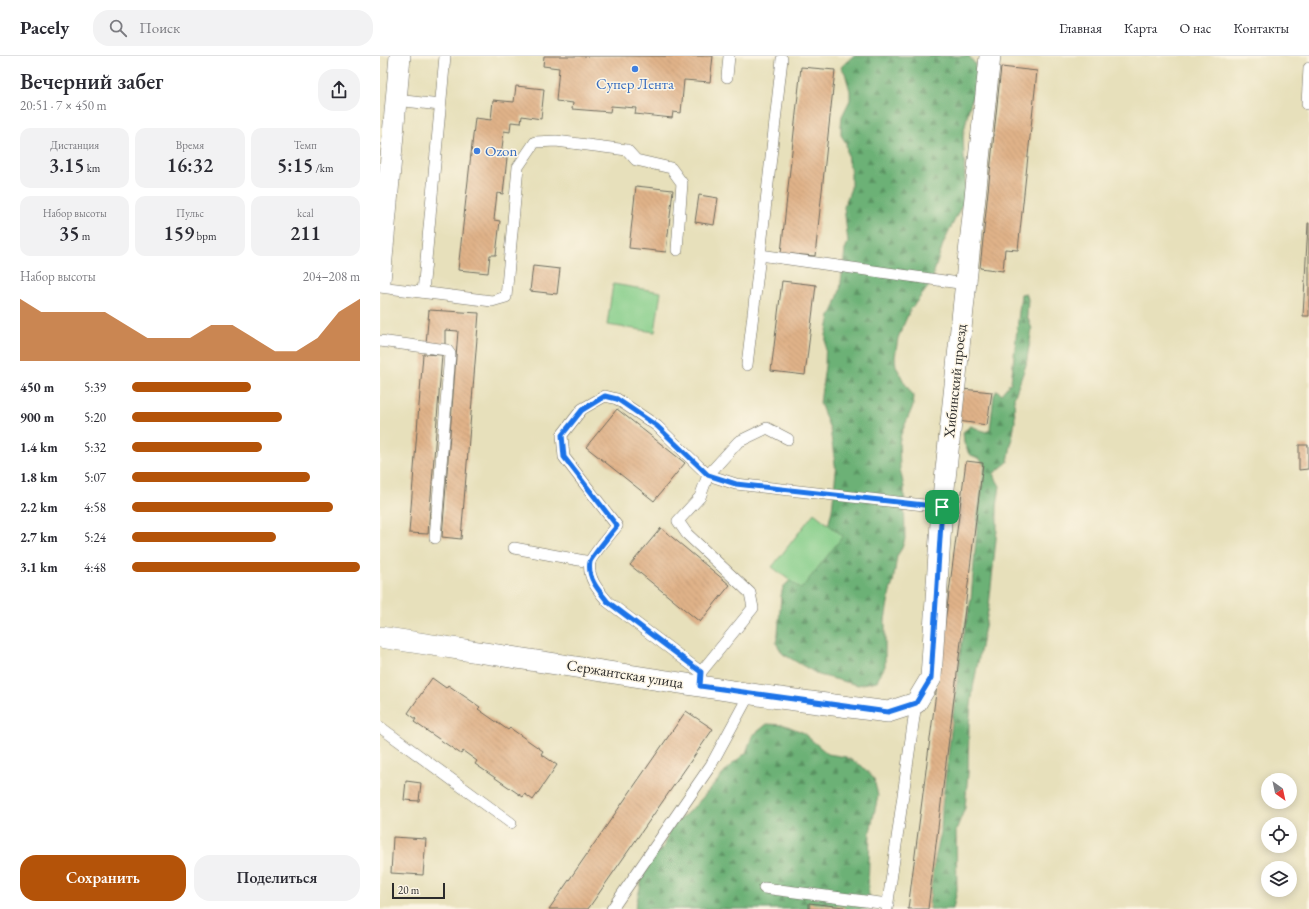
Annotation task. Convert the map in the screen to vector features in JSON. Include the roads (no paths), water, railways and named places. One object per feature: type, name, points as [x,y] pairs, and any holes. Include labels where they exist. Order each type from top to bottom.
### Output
[{"type":"street","points":[[380,281],[386,151],[396,100],[400,56]]},
{"type":"street","name":"Хибинский проезд","points":[[916,703],[931,678],[942,507],[990,56]]},
{"type":"street","name":"Сержантская улица","points":[[380,637],[701,679],[750,693],[888,712],[916,703]]},
{"type":"lane","points":[[423,292],[445,56]]},
{"type":"lane","points":[[727,78],[729,56]]},
{"type":"lane","points":[[747,365],[782,59]]},
{"type":"lane","points":[[1307,104],[1309,68]]},
{"type":"lane","points":[[396,100],[440,105]]},
{"type":"lane","points":[[380,287],[492,301],[506,297],[518,167],[535,142],[556,140],[627,150],[636,160],[671,168],[682,183],[677,250]]},
{"type":"lane","points":[[760,255],[966,284]]},
{"type":"lane","points":[[380,342],[447,350],[450,354],[435,538]]},
{"type":"lane","points":[[788,439],[768,428],[738,442],[708,475],[700,497],[678,521],[687,534],[750,593],[753,608],[701,679],[608,602],[596,588],[591,575],[590,562],[617,526],[564,457],[562,435],[582,410],[605,396],[617,399],[657,426],[708,475],[736,484],[942,507]]},
{"type":"lane","points":[[514,548],[590,562]]},
{"type":"lane","points":[[612,909],[711,765],[750,693]]},
{"type":"lane","points":[[764,888],[887,907],[916,703]]},
{"type":"lane","points":[[380,727],[511,823]]},
{"type":"place","name":"Супер Лента","points":[[635,69]]},
{"type":"place","name":"Ozon","points":[[477,151]]}]
